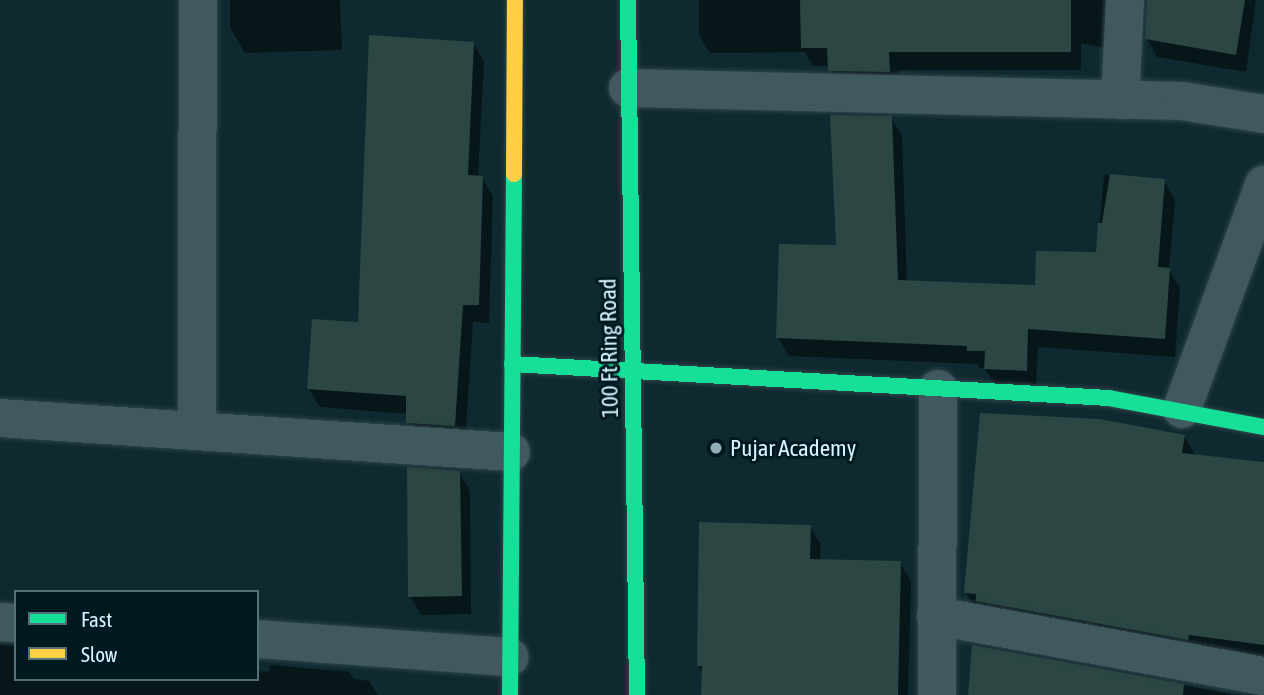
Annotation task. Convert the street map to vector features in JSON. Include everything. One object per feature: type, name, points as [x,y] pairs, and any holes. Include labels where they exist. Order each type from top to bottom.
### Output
[{"type":"main road","points":[[510,695],[515,0]]},
{"type":"main road","name":"100 Ft Ring Road","points":[[628,0],[637,695]]},
{"type":"main road","points":[[512,364],[1109,398],[1264,427]]},
{"type":"street","points":[[197,432],[198,0]]},
{"type":"street","points":[[1120,100],[1125,0]]},
{"type":"street","points":[[628,88],[1120,100],[1215,104],[1264,114]]},
{"type":"street","points":[[1182,410],[1264,185]]},
{"type":"street","points":[[937,695],[938,389]]},
{"type":"street","points":[[0,418],[511,452]]},
{"type":"street","points":[[936,617],[1264,676]]},
{"type":"street","points":[[259,639],[509,657]]},
{"type":"building","points":[[800,0],[1071,0],[1071,52],[889,52],[890,72],[828,71],[827,48],[801,48]]},
{"type":"building","points":[[1147,0],[1245,0],[1236,55],[1145,39]]},
{"type":"building","points":[[369,35],[474,42],[468,175],[483,176],[479,305],[463,305],[455,426],[406,423],[406,396],[307,389],[312,319],[358,322]]},
{"type":"building","points":[[830,115],[892,116],[898,280],[1035,285],[1036,251],[1096,252],[1098,223],[1102,223],[1110,174],[1165,179],[1158,267],[1170,268],[1165,339],[1028,329],[1027,371],[984,369],[985,351],[967,351],[967,346],[776,338],[779,244],[836,245]]},
{"type":"building","points":[[980,413],[1099,419],[1185,435],[1182,453],[1264,462],[1264,645],[1189,635],[1188,640],[976,601],[976,594],[964,593]]},
{"type":"building","points":[[407,467],[460,471],[462,596],[408,597]]},
{"type":"building","points":[[699,522],[811,525],[810,559],[901,561],[898,695],[701,695],[702,666],[697,666]]},
{"type":"building","points":[[972,645],[1184,684],[1183,695],[968,695]]},
{"type":"traffic: fast","points":[[628,0],[637,695]]},
{"type":"traffic: fast","points":[[510,695],[514,174]]},
{"type":"traffic: fast","points":[[512,364],[1109,398],[1264,427]]},
{"type":"traffic: slow","points":[[514,174],[515,0]]},
{"type":"place","name":"Pujar Academy","points":[[716,448]]}]
